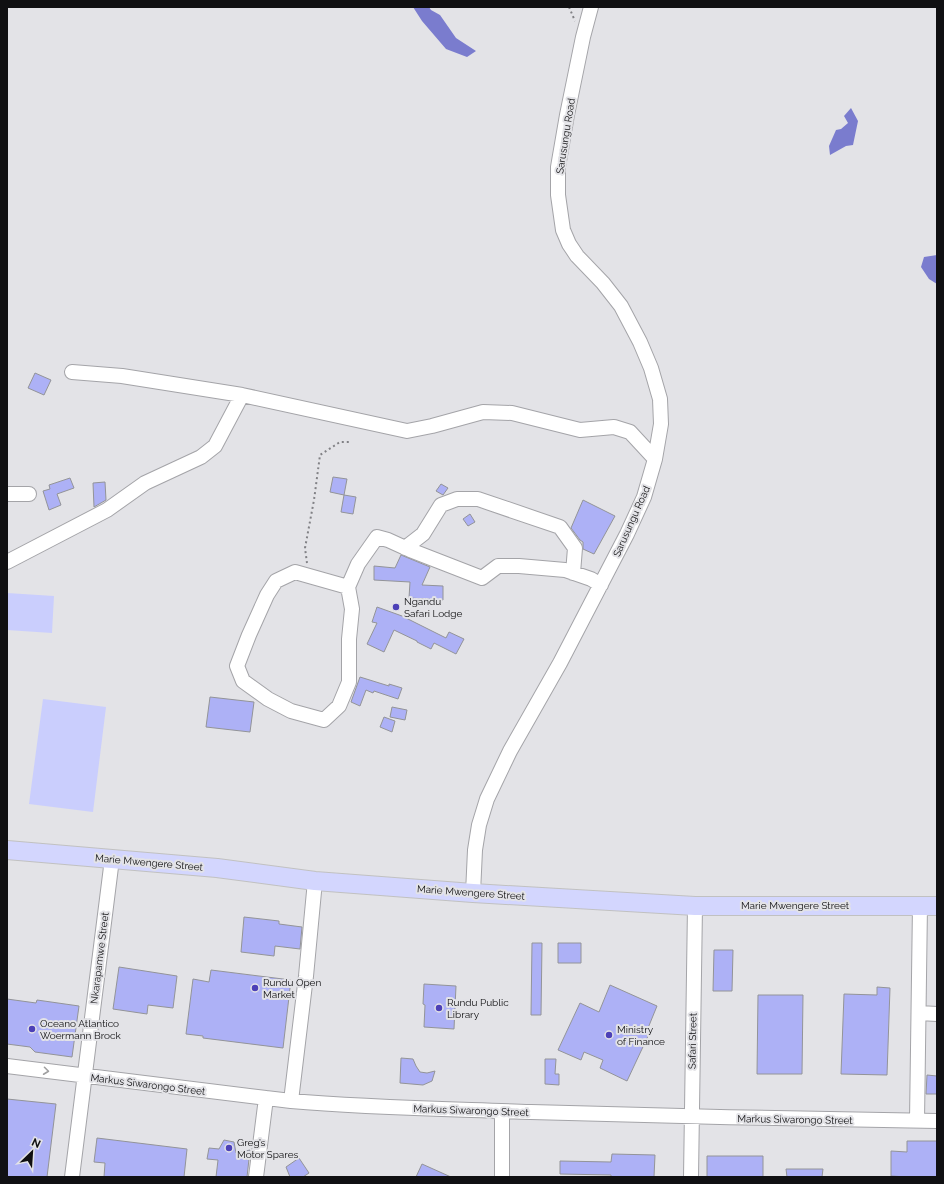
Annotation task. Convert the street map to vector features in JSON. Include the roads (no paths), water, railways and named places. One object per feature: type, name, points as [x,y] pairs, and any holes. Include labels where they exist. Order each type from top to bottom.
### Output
[{"type":"main road","name":"Marie Mwengere Street","points":[[7,850],[217,868],[315,881],[473,893],[695,906],[929,905]]},
{"type":"street","name":"Sarusungu Road","points":[[473,893],[475,850],[479,825],[487,799],[510,751],[560,663],[627,534],[644,497],[655,459],[661,424],[660,399],[651,368],[640,342],[621,306],[603,283],[577,256],[568,244],[563,230],[558,195],[558,166],[567,115],[591,7]]},
{"type":"street","points":[[72,372],[122,376],[242,395],[407,431],[432,426],[482,412],[512,413],[580,430],[614,427],[630,432],[655,459]]},
{"type":"street","points":[[7,562],[108,510],[145,483],[202,457],[215,446],[242,395]]},
{"type":"street","points":[[7,494],[29,494]]},
{"type":"street","points":[[405,548],[423,534],[441,505],[457,499],[478,500],[560,527],[575,548],[573,573]]},
{"type":"street","points":[[348,587],[295,572],[276,581],[264,602],[237,666],[243,681],[268,699],[291,712],[324,720],[340,706],[349,682],[349,639],[352,609],[348,587],[358,564],[377,537],[388,540],[482,578],[498,566],[519,566],[565,570],[591,579],[601,585]]},
{"type":"street","name":"Nkarapamwe Street","points":[[72,1177],[112,859]]},
{"type":"street","points":[[291,1101],[306,976],[315,881]]},
{"type":"street","points":[[917,1121],[919,1014],[929,905]]},
{"type":"street","name":"Safari Street","points":[[691,1177],[695,906]]},
{"type":"street","points":[[919,1014],[937,1014]]},
{"type":"street","name":"Markus Siwarongo Street","points":[[7,1066],[291,1101],[402,1108],[691,1117],[937,1121]]},
{"type":"street","points":[[256,1177],[266,1098]]},
{"type":"street","points":[[502,1111],[502,1177]]},
{"type":"water","points":[[413,7],[429,7],[431,10],[440,15],[456,38],[476,51],[467,57],[446,49],[422,21]]},
{"type":"water","points":[[851,108],[858,121],[853,145],[846,146],[830,155],[829,146],[836,130],[841,129],[848,123],[844,116]]},
{"type":"water","points":[[937,255],[937,284],[929,279],[921,267],[924,257]]},
{"type":"place","name":"Ngandu Safari Lodge","points":[[396,607]]},
{"type":"place","name":"Rundu Open Market","points":[[255,988]]},
{"type":"place","name":"Rundu Public Library","points":[[439,1008]]},
{"type":"place","name":"Oceano Atlantico Woermann Brock","points":[[32,1029]]},
{"type":"place","name":"Ministry of Finance","points":[[609,1035]]},
{"type":"place","name":"Greg’s Motor Spares","points":[[229,1148]]}]
